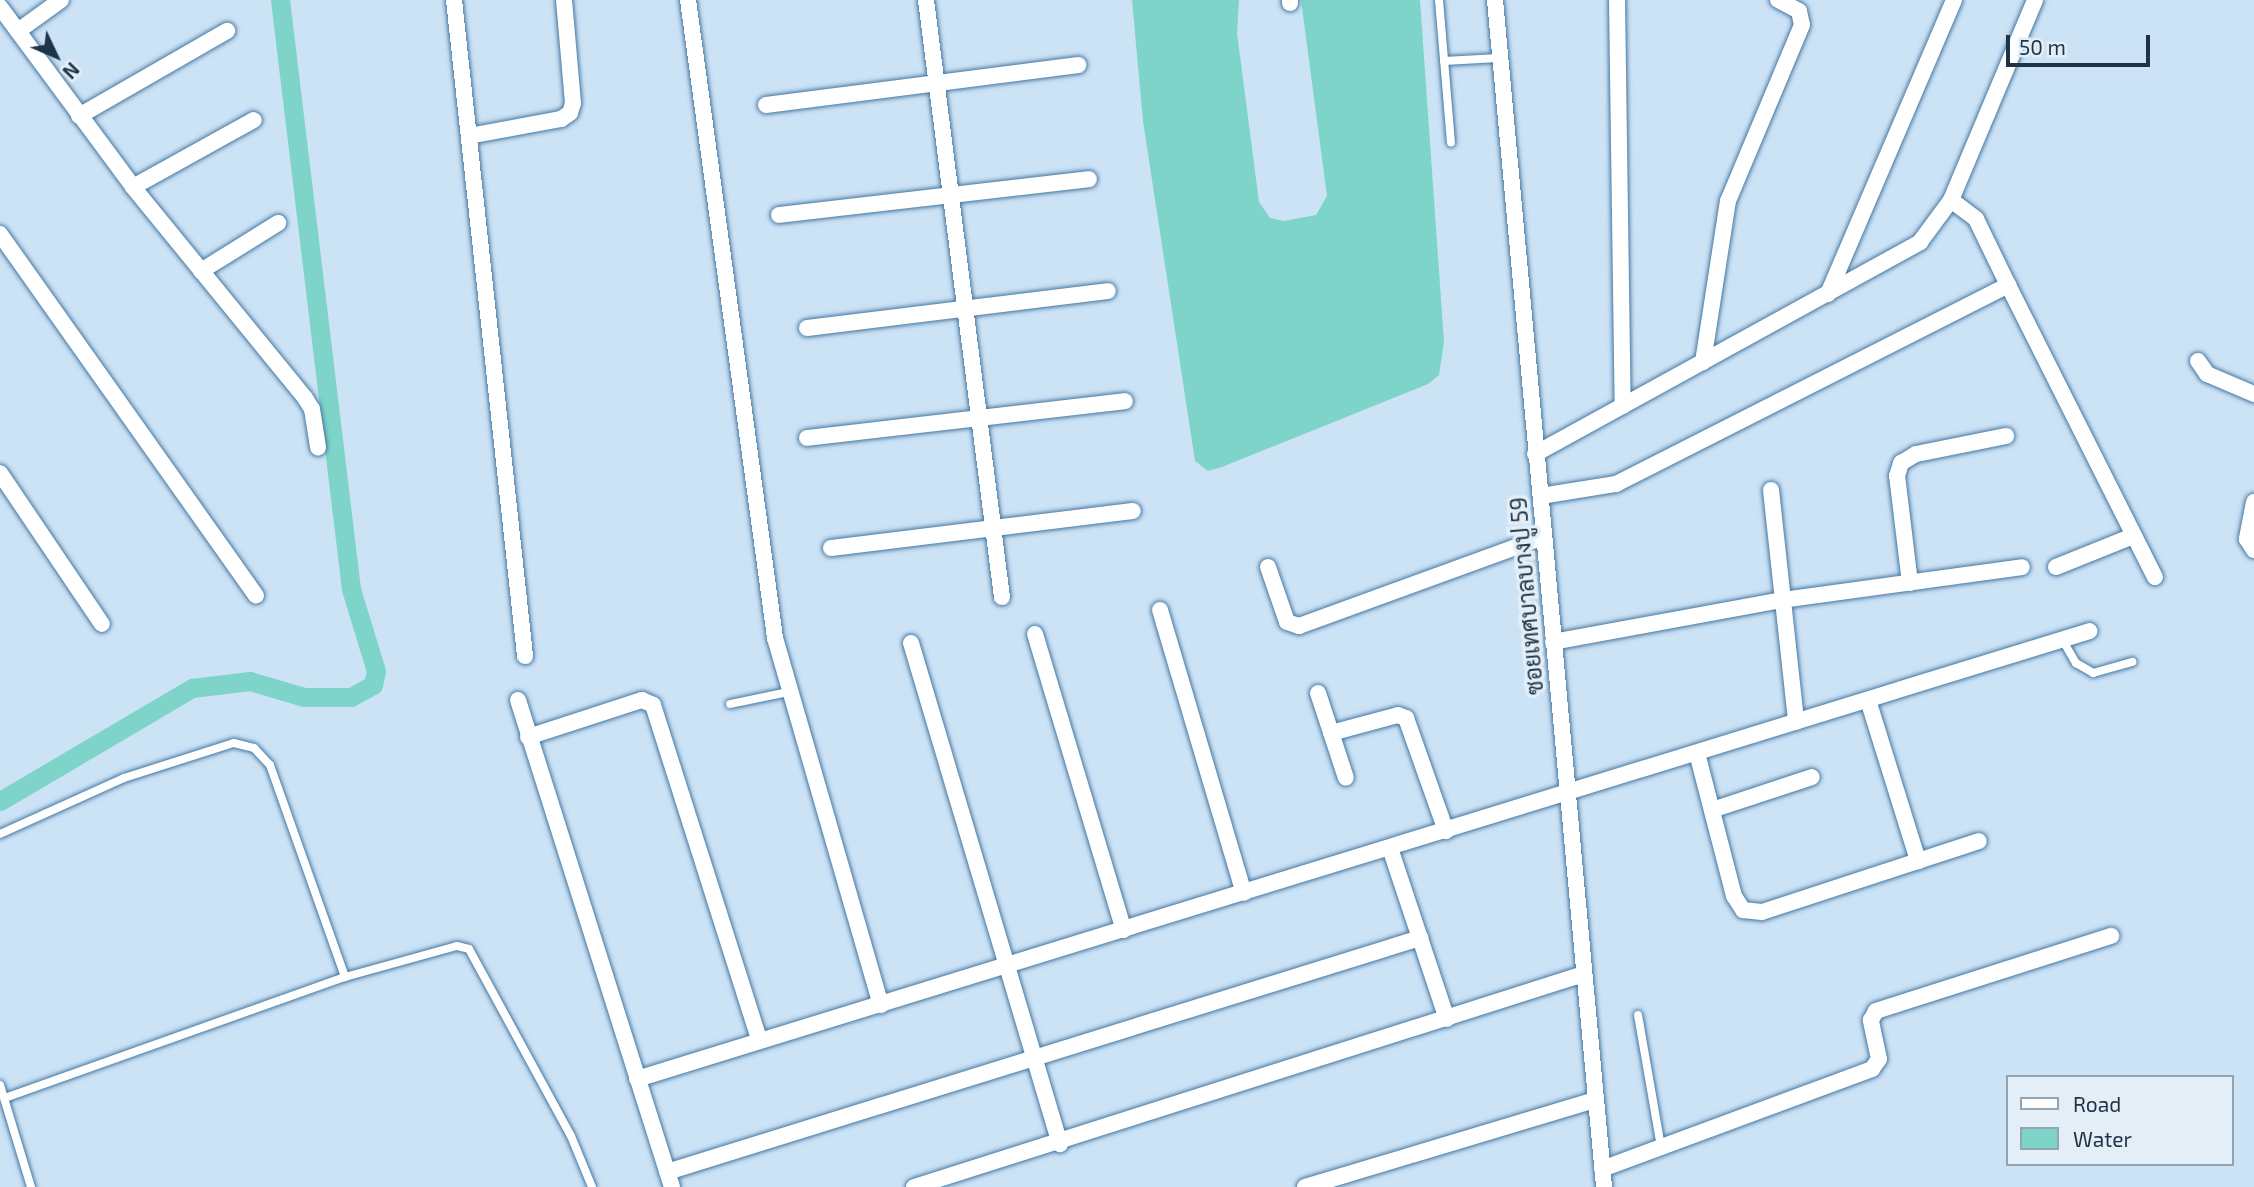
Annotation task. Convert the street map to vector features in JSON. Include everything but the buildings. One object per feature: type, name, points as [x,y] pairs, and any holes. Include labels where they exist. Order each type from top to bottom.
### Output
[{"type":"street","points":[[18,31],[61,0]]},
{"type":"street","points":[[454,0],[525,656]]},
{"type":"street","points":[[469,136],[561,119],[570,113],[573,103],[564,0]]},
{"type":"street","points":[[688,0],[775,638],[788,692],[881,1004]]},
{"type":"street","points":[[926,0],[1002,597]]},
{"type":"street","name":"ซอยเทศบาลบางปู 59","points":[[1495,0],[1498,58],[1604,1187]]},
{"type":"street","points":[[1617,0],[1623,406]]},
{"type":"street","points":[[1703,362],[1728,201],[1802,25],[1799,11],[1778,0]]},
{"type":"street","points":[[1828,295],[1954,0]]},
{"type":"street","points":[[1535,454],[1920,243],[1951,200],[2035,0]]},
{"type":"street","points":[[0,7],[133,187],[305,398],[312,409],[318,447]]},
{"type":"street","points":[[79,116],[227,31]]},
{"type":"street","points":[[766,105],[1078,65]]},
{"type":"street","points":[[133,187],[254,120]]},
{"type":"street","points":[[779,215],[1089,179]]},
{"type":"street","points":[[1951,200],[1976,219],[2155,577]]},
{"type":"street","points":[[201,271],[278,223]]},
{"type":"street","points":[[0,234],[5,252],[256,596]]},
{"type":"street","points":[[1541,496],[1616,484],[2008,285]]},
{"type":"street","points":[[807,328],[1108,291]]},
{"type":"street","points":[[2198,361],[2207,374],[2254,394]]},
{"type":"street","points":[[807,438],[1125,401]]},
{"type":"street","points":[[1910,583],[1897,476],[1901,463],[1916,454],[2006,436]]},
{"type":"street","points":[[0,473],[102,624]]},
{"type":"street","points":[[1771,490],[1796,722]]},
{"type":"street","points":[[2254,502],[2247,528],[2254,550]]},
{"type":"street","points":[[831,548],[993,531],[1133,511]]},
{"type":"street","points":[[2056,567],[2133,536]]},
{"type":"street","points":[[1268,567],[1287,622],[1299,626],[1543,537]]},
{"type":"street","points":[[1553,642],[1782,600],[2022,567]]},
{"type":"street","points":[[1160,610],[1244,893]]},
{"type":"street","points":[[637,1079],[2091,631]]},
{"type":"street","points":[[1035,634],[1124,930]]},
{"type":"street","points":[[911,643],[1060,1144]]},
{"type":"street","points":[[1318,693],[1346,778]]},
{"type":"street","points":[[518,700],[669,1180],[1034,1059],[1420,938]]},
{"type":"street","points":[[528,737],[642,700],[653,705],[759,1040]]},
{"type":"street","points":[[1868,700],[1918,861]]},
{"type":"street","points":[[1331,733],[1398,715],[1406,718],[1446,831]]},
{"type":"street","points":[[1697,753],[1737,904],[1752,912],[1979,841]]},
{"type":"street","points":[[1712,810],[1812,777]]},
{"type":"street","points":[[1391,848],[1447,1019]]},
{"type":"street","points":[[1602,1169],[1872,1069],[1879,1059],[1871,1020],[1876,1010],[2111,936]]},
{"type":"street","points":[[914,1187],[1060,1144],[1584,974]]},
{"type":"street","points":[[1305,1187],[1595,1100]]},
{"type":"lane","points":[[1439,0],[1451,142]]},
{"type":"lane","points":[[1444,61],[1498,58]]},
{"type":"lane","points":[[2062,639],[2076,663],[2093,673],[2132,662]]},
{"type":"lane","points":[[730,704],[788,692]]},
{"type":"lane","points":[[0,834],[124,778],[234,743],[254,748],[270,765],[345,977]]},
{"type":"lane","points":[[5,1098],[345,977],[457,946],[469,949],[571,1136],[593,1187]]},
{"type":"lane","points":[[1637,1015],[1661,1147]]},
{"type":"lane","points":[[0,1085],[31,1187]]},
{"type":"water","points":[[1132,0],[1239,0],[1237,33],[1259,202],[1270,218],[1284,221],[1316,215],[1327,196],[1301,0],[1420,0],[1444,342],[1439,375],[1428,384],[1222,467],[1208,471],[1195,461],[1143,121]]},
{"type":"waterway","points":[[0,801],[192,688],[250,681],[304,697],[351,697],[373,685],[376,671],[351,589],[280,0]]}]
